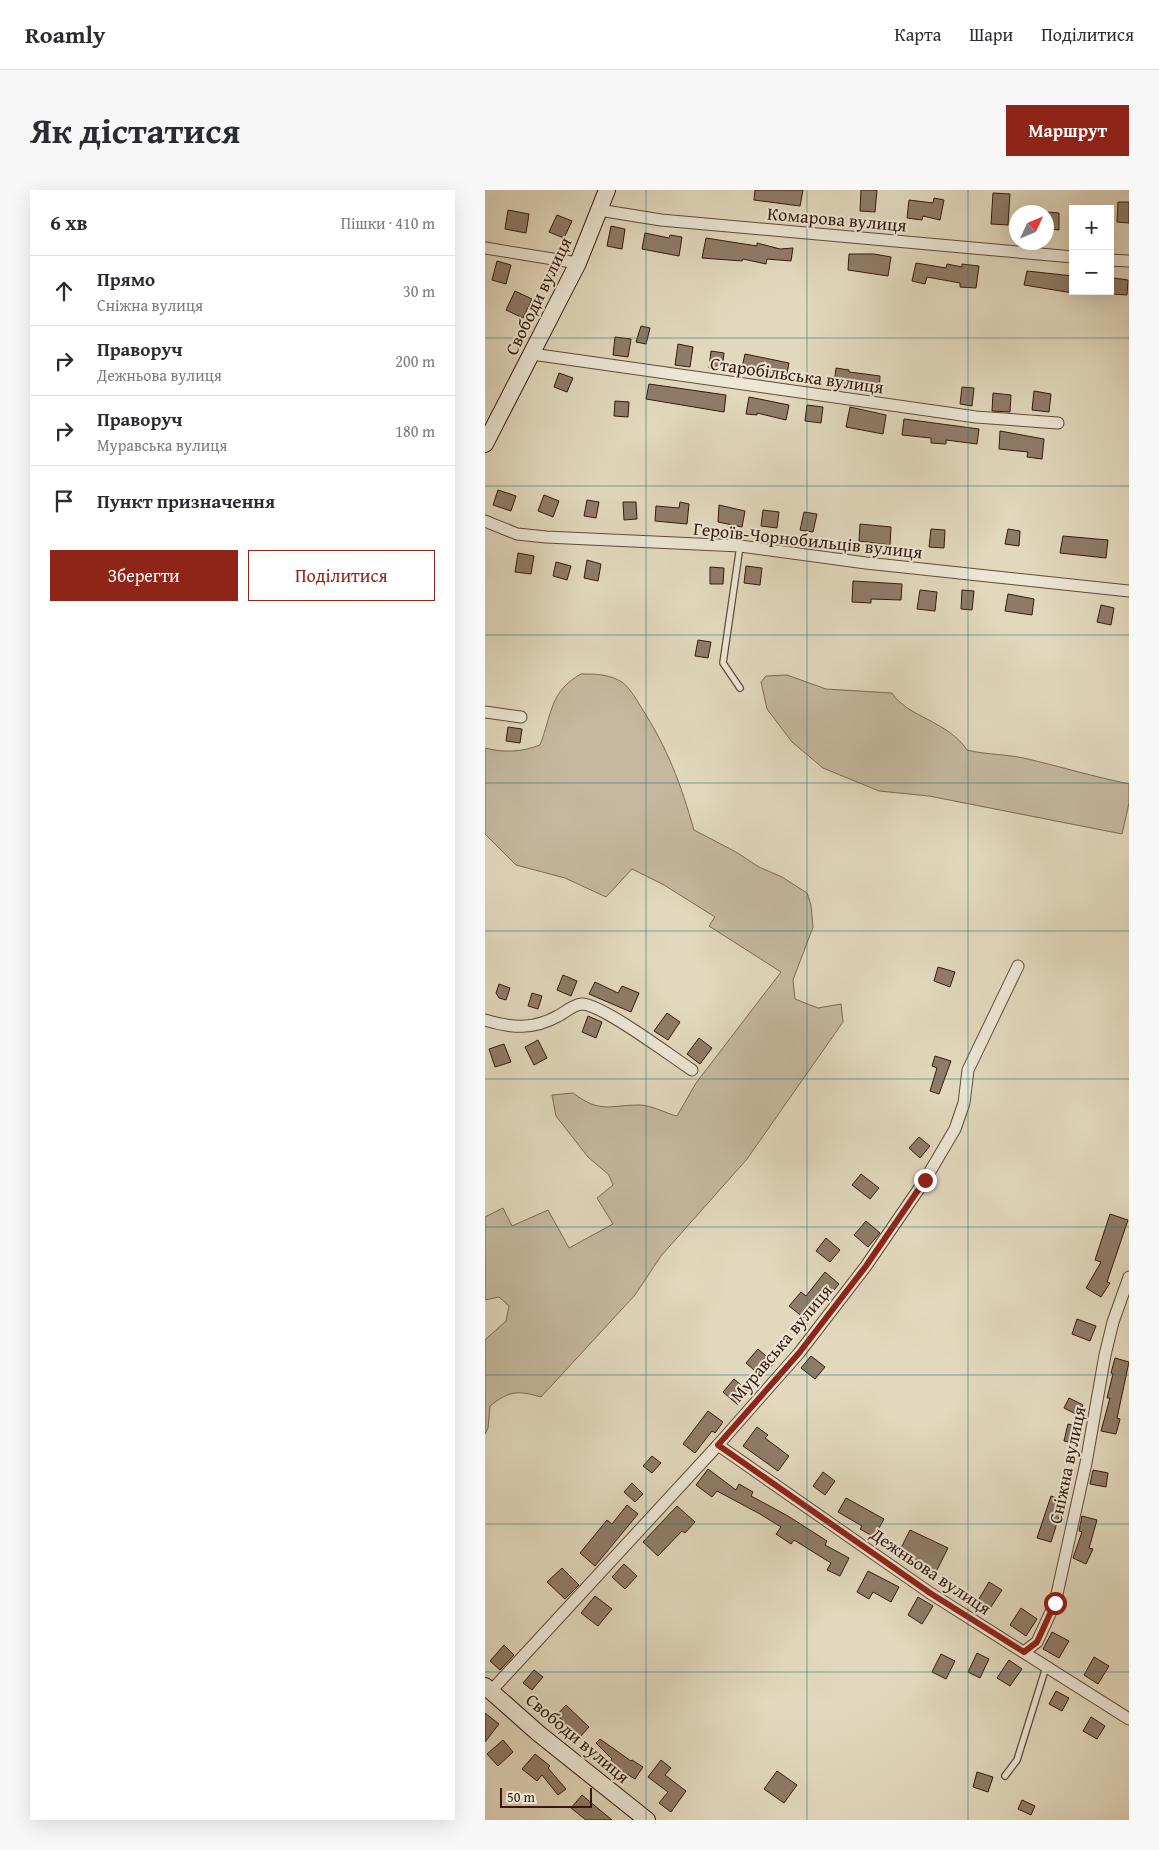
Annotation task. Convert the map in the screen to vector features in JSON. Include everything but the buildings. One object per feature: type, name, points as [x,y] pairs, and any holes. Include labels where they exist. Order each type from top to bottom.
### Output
[{"type":"street","name":"Свободи вулиця","points":[[485,444],[578,263],[607,190]]},
{"type":"street","name":"Комарова вулиця","points":[[599,210],[661,220],[1069,257]]},
{"type":"street","points":[[485,248],[578,263]]},
{"type":"street","points":[[1114,260],[1129,262]]},
{"type":"street","name":"Старобільська вулиця","points":[[532,354],[976,417],[1058,423]]},
{"type":"street","name":"Героїв-Чорнобильців вулиця","points":[[485,521],[517,534],[740,546],[866,563],[1129,591]]},
{"type":"street","points":[[485,712],[521,717]]},
{"type":"street","name":"Муравська вулиця","points":[[488,1689],[718,1445],[799,1353],[866,1266],[930,1172],[955,1129],[964,1103],[969,1070],[1018,966]]},
{"type":"street","points":[[485,1020],[515,1027],[535,1027],[550,1021],[570,1008],[582,1004],[602,1010],[692,1070]]},
{"type":"street","name":"Сніжна вулиця","points":[[1024,1652],[1037,1642],[1055,1603],[1088,1454],[1105,1356],[1113,1322],[1129,1277]]},
{"type":"street","name":"Дежньова вулиця","points":[[718,1445],[930,1593],[1129,1719]]},
{"type":"street","name":"Свободи вулиця","points":[[488,1689],[538,1733],[647,1820]]},
{"type":"lane","points":[[739,688],[723,663],[740,546]]},
{"type":"lane","points":[[1005,1776],[1017,1760],[1046,1666]]},
{"type":"shaded area","points":[[581,674],[597,674],[612,677],[628,687],[659,737],[666,752],[684,796],[694,830],[736,852],[759,867],[782,877],[807,893],[811,905],[813,927],[793,980],[795,999],[818,1008],[841,1004],[843,1022],[747,1159],[661,1256],[635,1295],[541,1397],[526,1393],[514,1393],[503,1397],[490,1406],[488,1428],[485,1434],[485,1340],[506,1321],[509,1306],[499,1297],[485,1300],[485,1217],[503,1208],[512,1226],[548,1210],[569,1248],[613,1224],[597,1198],[613,1185],[609,1175],[588,1157],[556,1116],[552,1095],[573,1093],[583,1100],[598,1106],[644,1105],[677,1116],[696,1083],[781,972],[709,926],[715,917],[664,885],[632,869],[606,897],[565,878],[516,865],[485,834],[485,748],[513,751],[540,745],[553,704],[563,688]]},
{"type":"shaded area","points":[[787,675],[826,689],[892,693],[907,708],[949,732],[967,750],[1020,757],[1129,784],[1129,803],[1122,834],[929,796],[879,791],[823,768],[792,742],[767,709],[761,682],[766,676]]},
{"type":"route","points":[[925,1180],[866,1266],[799,1353],[718,1445],[930,1593],[1024,1652],[1037,1642],[1055,1603]]}]
